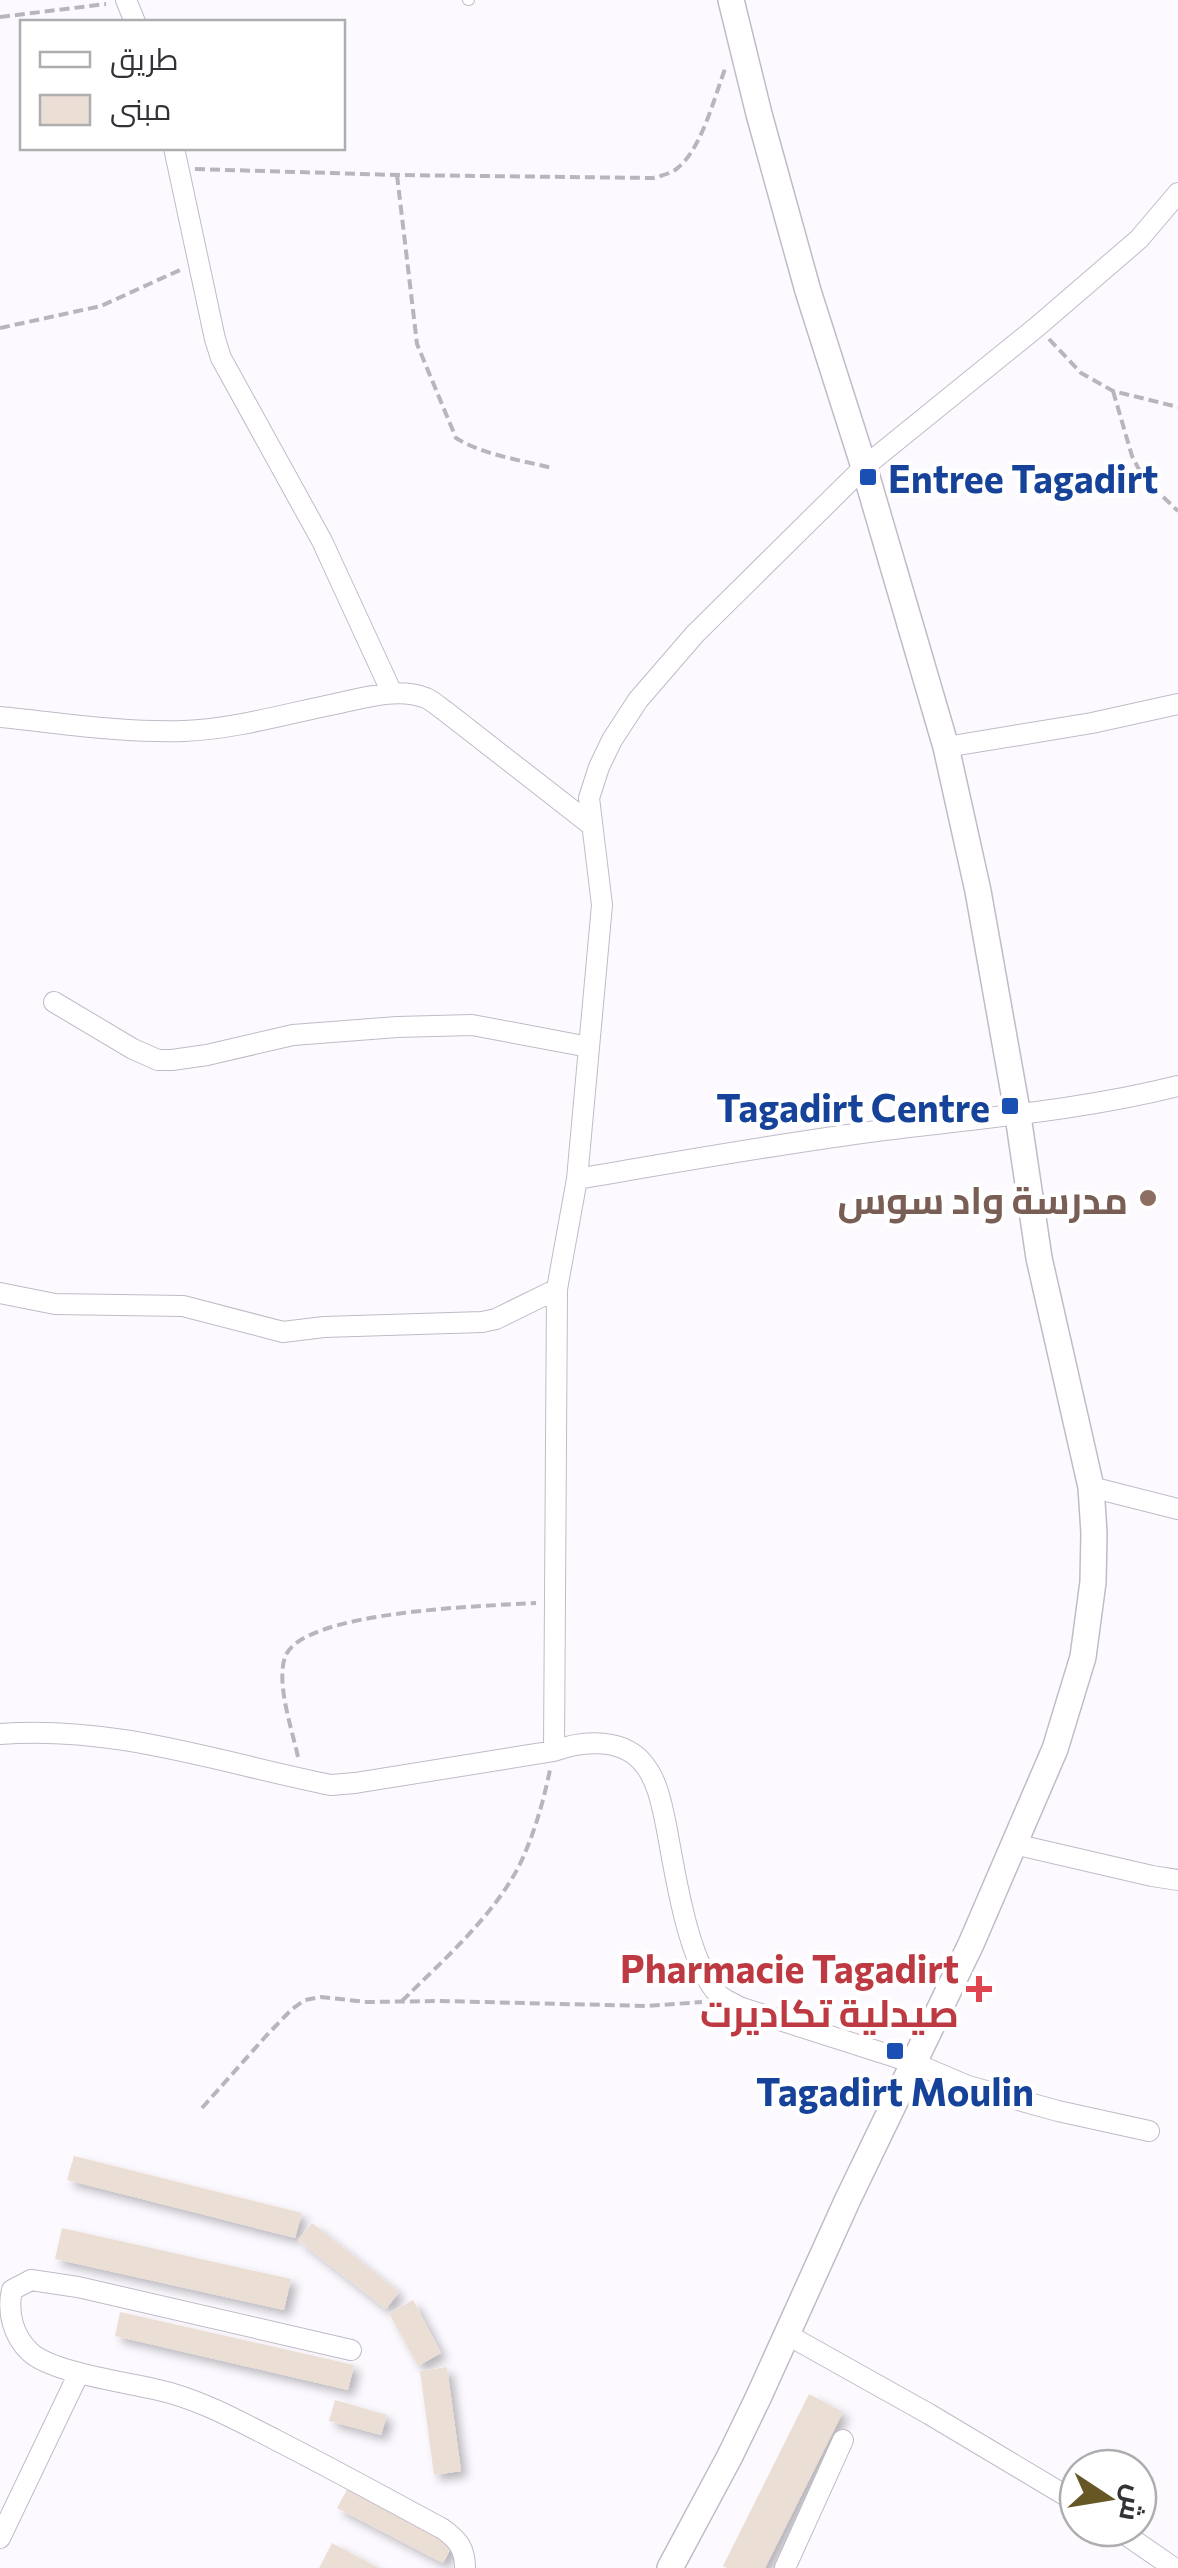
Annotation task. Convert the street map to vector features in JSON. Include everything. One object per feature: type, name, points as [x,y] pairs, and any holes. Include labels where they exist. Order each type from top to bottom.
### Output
[{"type":"street","points":[[670,2568],[730,2456],[848,2198],[971,1944],[1055,1749],[1083,1657],[1093,1582],[1091,1486],[1039,1258],[978,891],[946,747],[808,291],[731,0]]},
{"type":"street","points":[[175,150],[221,358],[322,541],[392,693]]},
{"type":"street","points":[[554,1751],[557,1290],[576,1179],[602,905],[589,798],[599,767],[638,700],[695,634],[864,467],[1139,239],[1178,193]]},
{"type":"street","points":[[0,717],[86,728],[188,731],[392,693],[427,698],[590,824]]},
{"type":"street","points":[[946,747],[1178,704]]},
{"type":"street","points":[[54,1002],[158,1060],[207,1054],[293,1035],[397,1027],[472,1025],[589,1047]]},
{"type":"street","points":[[576,1179],[878,1131],[1018,1116],[1178,1086]]},
{"type":"street","points":[[0,1293],[55,1304],[183,1306],[283,1332],[482,1322],[557,1290]]},
{"type":"street","points":[[1091,1486],[1178,1509]]},
{"type":"street","points":[[0,1734],[66,1732],[104,1736],[331,1784],[554,1751],[580,1743],[631,1752],[645,1764],[661,1803],[684,1918],[707,1978],[721,1996],[739,2007],[914,2063],[984,2090],[1149,2132]]},
{"type":"street","points":[[1014,1844],[1178,1880]]},
{"type":"street","points":[[351,2350],[78,2287],[31,2280],[12,2290],[8,2308],[18,2335],[31,2354],[80,2373],[168,2392],[211,2406],[443,2529],[459,2542],[464,2568]]},
{"type":"street","points":[[786,2334],[1058,2492]]},
{"type":"street","points":[[0,2538],[80,2373]]},
{"type":"street","points":[[785,2568],[843,2440]]},
{"type":"street","points":[[1145,2548],[1174,2568]]},
{"type":"path","points":[[0,17],[126,1]]},
{"type":"path","points":[[180,168],[397,176],[652,178],[674,172],[689,157],[725,69]]},
{"type":"path","points":[[397,176],[417,344],[456,438],[552,468]]},
{"type":"path","points":[[0,328],[101,306],[198,262]]},
{"type":"path","points":[[1038,326],[1080,373],[1113,391],[1178,407]]},
{"type":"path","points":[[1113,391],[1132,456],[1144,479],[1178,512]]},
{"type":"path","points":[[302,1779],[282,1681],[284,1660],[301,1638],[382,1615],[556,1601]]},
{"type":"path","points":[[402,2001],[473,1930],[517,1869],[542,1807],[554,1751]]},
{"type":"path","points":[[202,2108],[266,2036],[305,2000],[321,1997],[367,2002],[647,2006],[721,1996]]},
{"type":"building","points":[[74,2156],[302,2213],[295,2238],[67,2180]]},
{"type":"building","points":[[312,2223],[399,2292],[386,2309],[298,2240]]},
{"type":"building","points":[[62,2228],[291,2279],[284,2310],[55,2259]]},
{"type":"building","points":[[413,2300],[441,2353],[418,2366],[389,2313]]},
{"type":"building","points":[[120,2312],[354,2365],[348,2390],[115,2336]]},
{"type":"building","points":[[447,2367],[461,2471],[434,2475],[420,2371]]},
{"type":"building","points":[[809,2394],[843,2412],[765,2568],[727,2568],[723,2566]]},
{"type":"building","points":[[335,2400],[387,2415],[381,2435],[329,2421]]},
{"type":"building","points":[[349,2486],[455,2541],[443,2563],[337,2508]]},
{"type":"building","points":[[332,2543],[379,2568],[319,2568]]},
{"type":"place","name":"Entree Tagadirt","points":[[868,477]]},
{"type":"place","name":"Tagadirt Centre","points":[[1010,1106]]},
{"type":"place","name":"مدرسة واد سوس","points":[[1148,1198]]},
{"type":"place","name":"Pharmacie Tagadirt صيدلية تكاديرت","points":[[979,1989]]},
{"type":"place","name":"Tagadirt Moulin","points":[[895,2051]]}]
